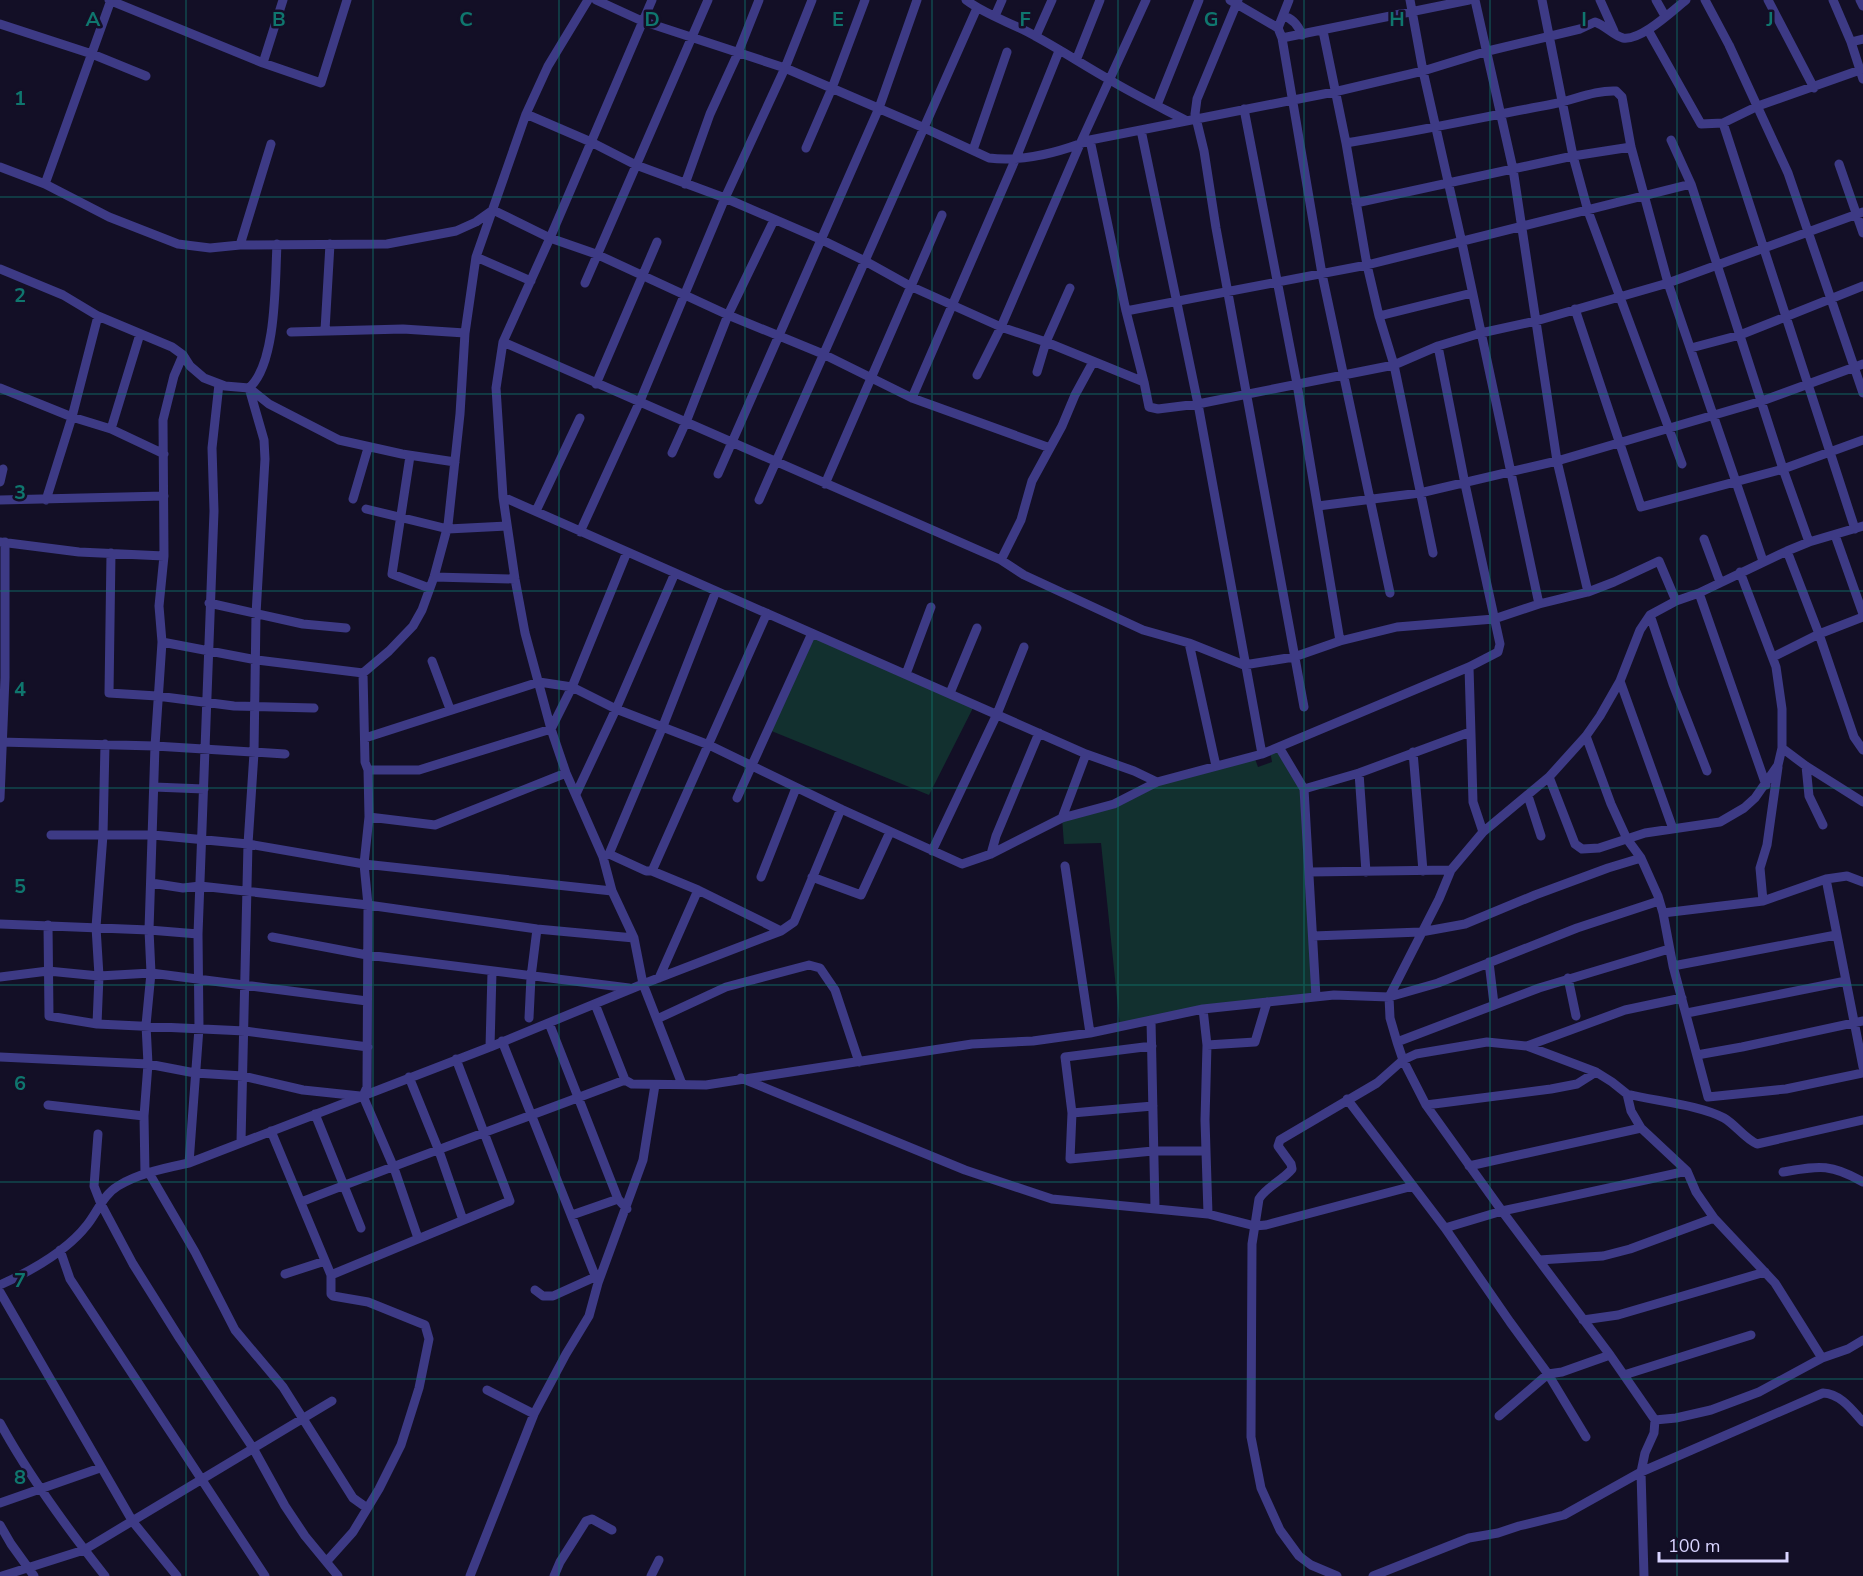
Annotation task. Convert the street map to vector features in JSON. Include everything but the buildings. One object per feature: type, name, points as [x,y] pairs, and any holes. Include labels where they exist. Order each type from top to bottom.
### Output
[{"type":"street","points":[[45,184],[111,0],[263,63],[321,83],[347,0]]},
{"type":"street","points":[[162,642],[257,660],[363,673],[407,634],[422,610],[434,577],[447,528],[455,462],[465,333],[476,257],[526,114],[548,66],[588,0]]},
{"type":"street","points":[[596,0],[642,21],[785,68],[989,158],[1016,158],[1068,149],[1090,140],[1335,92],[1423,71],[1549,35],[1580,29],[1595,22],[1626,39],[1648,30],[1686,0]]},
{"type":"street","points":[[652,0],[503,342],[496,388],[503,496],[514,579],[525,633],[551,729],[566,773],[606,855],[612,891],[634,938],[644,984],[682,1084]]},
{"type":"street","points":[[585,283],[708,0]]},
{"type":"street","points":[[685,184],[710,114],[759,0]]},
{"type":"street","points":[[580,531],[640,401],[725,198],[785,68],[813,0]]},
{"type":"street","points":[[806,148],[832,88],[865,0]]},
{"type":"street","points":[[718,474],[879,108],[917,0]]},
{"type":"street","points":[[966,0],[976,8],[1036,36],[1059,51],[1077,58],[1110,80],[1191,121]]},
{"type":"street","points":[[995,16],[1002,0]]},
{"type":"street","points":[[1036,36],[1052,0]]},
{"type":"street","points":[[1077,58],[1101,0]]},
{"type":"street","points":[[977,375],[1001,327],[1080,144],[1146,0]]},
{"type":"street","points":[[1157,105],[1199,0]]},
{"type":"street","points":[[1278,27],[1289,0]]},
{"type":"street","points":[[1410,0],[1423,71],[1539,604]]},
{"type":"street","points":[[1282,38],[1469,0]]},
{"type":"street","points":[[1476,0],[1513,169],[1557,461],[1588,592]]},
{"type":"street","points":[[1542,0],[1573,156],[1588,211],[1682,464]]},
{"type":"street","points":[[1600,0],[1617,36]]},
{"type":"street","points":[[1656,0],[1665,16]]},
{"type":"street","points":[[1704,0],[1758,106],[1788,173],[1832,299],[1859,365],[1863,393]]},
{"type":"street","points":[[1768,0],[1814,88]]},
{"type":"street","points":[[1648,30],[1697,120],[1707,125],[1723,123],[1758,106],[1861,75],[1851,42],[1833,0]]},
{"type":"street","points":[[1860,0],[1863,6]]},
{"type":"street","points":[[263,63],[279,1]]},
{"type":"street","points":[[1304,706],[1204,151],[1191,121],[1197,99],[1235,1],[1278,27],[1282,38],[1322,274],[1390,592]]},
{"type":"street","points":[[759,500],[976,8]]},
{"type":"street","points":[[1283,16],[1290,17],[1302,35]]},
{"type":"street","points":[[0,24],[92,54],[146,76]]},
{"type":"street","points":[[1323,31],[1346,143],[1367,265],[1394,365],[1433,553]]},
{"type":"street","points":[[1851,42],[1863,39]]},
{"type":"street","points":[[912,398],[1016,158],[1059,51]]},
{"type":"street","points":[[973,150],[1007,52]]},
{"type":"street","points":[[1346,143],[1436,128],[1608,90],[1616,91],[1622,97],[1631,147],[1668,284],[1763,561]]},
{"type":"street","points":[[1244,109],[1298,384],[1340,641]]},
{"type":"street","points":[[526,114],[591,142],[636,165],[725,198],[820,239],[910,286],[1001,327],[1046,342],[1144,382]]},
{"type":"street","points":[[1644,1576],[1641,1472],[1654,1433],[1654,1420],[1610,1355],[1426,1105],[1403,1060],[1389,1018],[1389,997],[1439,899],[1451,870],[1482,832],[1549,777],[1586,736],[1620,681],[1640,630],[1650,615],[1763,561],[1809,542],[1859,527],[1807,385],[1723,123]]},
{"type":"street","points":[[1141,130],[1198,404],[1262,754]]},
{"type":"street","points":[[1090,140],[1149,407],[1158,410],[1394,365],[1438,346],[1481,333],[1536,321],[1668,284],[1860,213]]},
{"type":"street","points":[[1671,140],[1691,184],[1782,469],[1809,542]]},
{"type":"street","points":[[240,245],[271,144]]},
{"type":"street","points":[[1356,203],[1573,156],[1631,147]]},
{"type":"street","points":[[1839,164],[1860,213],[1863,233]]},
{"type":"street","points":[[0,166],[45,184],[109,217],[177,244],[210,248],[277,244],[387,244],[418,240],[456,231],[476,222],[493,210]]},
{"type":"street","points":[[1126,311],[1367,265],[1691,184]]},
{"type":"street","points":[[493,210],[550,238],[596,254],[728,315],[823,354],[912,398],[1050,448]]},
{"type":"street","points":[[825,484],[942,215]]},
{"type":"street","points":[[672,453],[687,422],[728,315],[774,220]]},
{"type":"street","points":[[596,384],[657,242]]},
{"type":"street","points":[[249,388],[262,370],[268,347],[274,309],[277,244]]},
{"type":"street","points":[[325,330],[330,244]]},
{"type":"street","points":[[476,257],[531,281]]},
{"type":"street","points":[[0,269],[63,295],[98,315],[172,347],[183,355],[190,366],[204,378],[219,384],[249,388],[269,404],[320,432],[368,448],[455,462]]},
{"type":"street","points":[[1691,348],[1740,335],[1863,286]]},
{"type":"street","points":[[1037,372],[1046,342],[1071,288]]},
{"type":"street","points":[[1379,316],[1472,293]]},
{"type":"street","points":[[1575,309],[1641,507],[1782,469],[1863,440]]},
{"type":"street","points":[[46,500],[72,417],[98,315]]},
{"type":"street","points":[[291,332],[404,329],[465,333]]},
{"type":"street","points":[[111,429],[140,334]]},
{"type":"street","points":[[503,342],[1001,560],[1024,575],[1143,630],[1189,643],[1244,665],[1294,657],[1340,641],[1397,627],[1494,619],[1539,604],[1588,592],[1659,561],[1676,601]]},
{"type":"street","points":[[365,738],[539,681],[572,687],[616,709],[709,745],[796,788],[962,864],[991,854],[1062,818],[1114,804],[1157,782],[1262,754],[1469,667],[1494,654],[1500,648],[1438,346]]},
{"type":"street","points":[[183,355],[174,376],[163,420],[164,556],[159,606],[162,642],[155,746],[149,930],[151,973],[146,1025],[148,1064],[144,1116],[147,1174],[195,1252],[235,1330],[282,1387],[353,1498],[367,1508]]},
{"type":"street","points":[[1001,560],[1021,520],[1032,481],[1093,362]]},
{"type":"street","points":[[1318,506],[1420,493],[1557,461],[1715,416],[1859,365]]},
{"type":"street","points":[[189,1163],[199,1028],[198,934],[214,511],[213,448],[219,384]]},
{"type":"street","points":[[0,388],[72,417],[111,429],[164,454]]},
{"type":"street","points":[[241,1142],[246,892],[254,753],[256,614],[265,459],[264,440],[249,388]]},
{"type":"street","points":[[536,512],[580,418]]},
{"type":"street","points":[[353,499],[368,448]]},
{"type":"street","points":[[410,456],[392,574],[429,588]]},
{"type":"street","points":[[0,482],[3,469]]},
{"type":"street","points":[[0,500],[164,496]]},
{"type":"street","points":[[503,496],[1086,754],[1157,782]]},
{"type":"street","points":[[366,509],[447,528],[507,526]]},
{"type":"street","points":[[1773,657],[1863,615],[1835,535]]},
{"type":"street","points":[[1704,539],[1720,582]]},
{"type":"street","points":[[0,798],[3,542],[79,552],[164,556]]},
{"type":"street","points":[[1787,551],[1819,634],[1854,737],[1863,750]]},
{"type":"street","points":[[368,770],[419,770],[551,729],[572,687],[627,552]]},
{"type":"street","points":[[111,553],[109,693],[255,707],[314,708]]},
{"type":"street","points":[[1549,777],[1575,844],[1582,849],[1599,848],[1646,833],[1720,822],[1744,808],[1770,782],[1778,765],[1782,748],[1782,709],[1773,657],[1740,572]]},
{"type":"street","points":[[576,794],[675,573]]},
{"type":"street","points":[[434,577],[514,579]]},
{"type":"street","points":[[606,855],[663,726],[716,591]]},
{"type":"street","points":[[1699,593],[1770,782],[1767,844],[1760,868],[1763,901]]},
{"type":"street","points":[[210,603],[303,624],[346,628]]},
{"type":"street","points":[[906,674],[931,607]]},
{"type":"street","points":[[652,871],[767,613]]},
{"type":"street","points":[[1650,615],[1673,684],[1707,771]]},
{"type":"street","points":[[950,693],[977,628]]},
{"type":"street","points":[[737,798],[812,633]]},
{"type":"street","points":[[1189,643],[1216,766]]},
{"type":"street","points":[[932,851],[997,714],[1024,647]]},
{"type":"street","points":[[432,661],[450,709]]},
{"type":"street","points":[[1469,667],[1473,802],[1482,832]]},
{"type":"street","points":[[363,673],[364,762],[368,770],[369,817],[364,864],[368,905],[368,1047],[367,1087],[363,1096],[394,1168],[417,1238]]},
{"type":"street","points":[[1620,681],[1674,829]]},
{"type":"street","points":[[1304,789],[1359,773],[1470,732]]},
{"type":"street","points":[[991,854],[996,836],[1039,733]]},
{"type":"street","points":[[1586,736],[1611,804],[1627,839],[1641,858],[1659,901],[1673,966],[1708,1097],[1786,1089],[1863,1073]]},
{"type":"street","points":[[1,742],[155,746],[285,754]]},
{"type":"street","points":[[97,1023],[99,976],[96,927],[103,835],[105,744]]},
{"type":"street","points":[[1279,747],[1304,789],[1316,996]]},
{"type":"street","points":[[1782,748],[1863,802]]},
{"type":"street","points":[[1413,752],[1423,871]]},
{"type":"street","points":[[1062,818],[1086,754]]},
{"type":"street","points":[[1806,766],[1809,796],[1823,825]]},
{"type":"street","points":[[369,817],[435,825],[566,773]]},
{"type":"street","points":[[1359,773],[1366,872]]},
{"type":"street","points":[[154,787],[204,789]]},
{"type":"street","points":[[761,877],[796,788]]},
{"type":"street","points":[[1528,796],[1541,836]]},
{"type":"street","points":[[0,1286],[21,1276],[75,1239],[88,1224],[106,1195],[120,1185],[147,1174],[189,1163],[490,1047],[632,988],[781,931],[794,922],[841,809]]},
{"type":"street","points":[[812,877],[861,895],[890,832]]},
{"type":"street","points":[[51,835],[153,835],[248,844],[364,864],[612,891]]},
{"type":"street","points":[[606,855],[698,890],[781,931]]},
{"type":"street","points":[[1312,936],[1421,932],[1465,924],[1535,895],[1641,858]]},
{"type":"street","points":[[1065,866],[1090,1033]]},
{"type":"street","points":[[1309,872],[1451,870]]},
{"type":"street","points":[[1663,913],[1763,901],[1826,879],[1847,876],[1863,882]]},
{"type":"street","points":[[1826,879],[1846,981],[1859,1022],[1863,1067]]},
{"type":"street","points":[[151,883],[183,888],[200,886],[368,905],[537,929],[634,938]]},
{"type":"street","points":[[659,978],[698,890]]},
{"type":"street","points":[[595,1004],[625,1080],[632,1084],[706,1085],[972,1044],[1033,1041],[1090,1033],[1203,1009],[1316,996],[1389,997],[1438,982],[1577,928],[1659,901]]},
{"type":"street","points":[[0,924],[96,927],[198,934]]},
{"type":"street","points":[[48,925],[49,1016],[97,1023],[245,1031],[368,1047]]},
{"type":"street","points":[[529,1018],[537,929]]},
{"type":"street","points":[[1673,966],[1836,935]]},
{"type":"street","points":[[272,937],[367,955],[632,988]]},
{"type":"street","points":[[1397,1042],[1568,978],[1669,949]]},
{"type":"street","points":[[1489,962],[1494,1005]]},
{"type":"street","points":[[657,1019],[726,987],[810,964],[820,968],[835,990],[859,1062]]},
{"type":"street","points":[[0,977],[48,971],[99,976],[151,973],[243,987],[367,1001]]},
{"type":"street","points":[[490,1047],[492,972]]},
{"type":"street","points":[[1568,978],[1576,1016]]},
{"type":"street","points":[[1687,1013],[1846,981]]},
{"type":"street","points":[[1527,1046],[1625,1010],[1682,998]]},
{"type":"street","points":[[1207,1045],[1255,1042],[1267,1002]]},
{"type":"street","points":[[1203,1009],[1207,1045],[1205,1120],[1208,1214]]},
{"type":"street","points":[[1151,1020],[1155,1208]]},
{"type":"street","points":[[1697,1055],[1859,1022]]},
{"type":"street","points":[[549,1023],[618,1199],[627,1209]]},
{"type":"street","points":[[502,1041],[597,1280]]},
{"type":"street","points":[[1337,1576],[1311,1565],[1299,1556],[1280,1530],[1261,1488],[1251,1437],[1252,1244],[1259,1199],[1292,1169],[1292,1164],[1278,1146],[1280,1140],[1377,1083],[1403,1060],[1416,1053],[1487,1042],[1527,1046],[1596,1072],[1627,1094],[1709,1111],[1725,1119],[1757,1144],[1863,1120]]},
{"type":"street","points":[[1152,1046],[1065,1056],[1072,1113],[1070,1159],[1154,1151],[1206,1151]]},
{"type":"street","points":[[0,1057],[148,1064],[195,1073],[243,1076],[303,1090],[363,1096]]},
{"type":"street","points":[[331,1275],[510,1201],[456,1059]]},
{"type":"street","points":[[1426,1105],[1577,1084],[1596,1072]]},
{"type":"street","points":[[409,1077],[439,1151],[463,1221]]},
{"type":"street","points":[[741,1078],[965,1170],[1052,1199],[1208,1214],[1255,1226],[1413,1186]]},
{"type":"street","points":[[301,1202],[625,1080]]},
{"type":"street","points":[[470,1576],[534,1414],[589,1316],[597,1280],[627,1209],[643,1160],[655,1085]]},
{"type":"street","points":[[1627,1094],[1631,1111],[1641,1128],[1687,1171],[1696,1192],[1714,1218],[1774,1283],[1822,1358]]},
{"type":"street","points":[[1347,1099],[1445,1228],[1548,1374],[1586,1437]]},
{"type":"street","points":[[48,1105],[144,1116]]},
{"type":"street","points":[[1072,1113],[1153,1106]]},
{"type":"street","points":[[315,1114],[362,1228]]},
{"type":"street","points":[[1469,1166],[1641,1128]]},
{"type":"street","points":[[271,1131],[331,1275],[331,1294],[368,1302],[425,1325],[429,1339],[419,1388],[401,1445],[379,1489],[353,1532],[327,1561]]},
{"type":"street","points":[[98,1134],[94,1186],[100,1204],[133,1264],[253,1448],[304,1536],[338,1576]]},
{"type":"street","points":[[1784,1172],[1823,1167],[1842,1170],[1863,1182]]},
{"type":"street","points":[[1445,1228],[1502,1211],[1687,1171]]},
{"type":"street","points":[[572,1215],[618,1199]]},
{"type":"street","points":[[1539,1260],[1603,1256],[1630,1249],[1714,1218]]},
{"type":"street","points":[[60,1251],[70,1279],[265,1576]]},
{"type":"street","points":[[285,1274],[325,1261]]},
{"type":"street","points":[[1583,1320],[1618,1315],[1765,1272]]},
{"type":"street","points":[[535,1290],[543,1296],[553,1296],[597,1280]]},
{"type":"street","points":[[0,1292],[133,1522],[177,1576]]},
{"type":"street","points":[[1624,1375],[1751,1335]]},
{"type":"street","points":[[1654,1420],[1676,1418],[1711,1410],[1759,1392],[1822,1358],[1834,1355],[1863,1340]]},
{"type":"street","points":[[1499,1416],[1548,1374],[1562,1372],[1610,1355]]},
{"type":"street","points":[[487,1390],[534,1414]]},
{"type":"street","points":[[1372,1576],[1469,1538],[1498,1533],[1564,1515],[1641,1472],[1824,1393],[1831,1393],[1843,1401],[1863,1422]]},
{"type":"street","points":[[2,1576],[84,1550],[332,1401]]},
{"type":"street","points":[[1,1429],[84,1550],[105,1576]]},
{"type":"street","points":[[0,1503],[100,1468]]},
{"type":"street","points":[[554,1576],[560,1562],[586,1521],[592,1519],[612,1530]]},
{"type":"street","points":[[0,1525],[34,1576]]},
{"type":"street","points":[[651,1576],[659,1560]]},
{"type":"green space","points":[[812,633],[975,704],[929,795],[769,730]]},
{"type":"green space","points":[[1279,747],[1304,789],[1316,997],[1216,1008],[1120,1027],[1101,843],[1064,844],[1062,818],[1086,813],[1157,782],[1254,756],[1258,767],[1272,762],[1270,751]]}]
